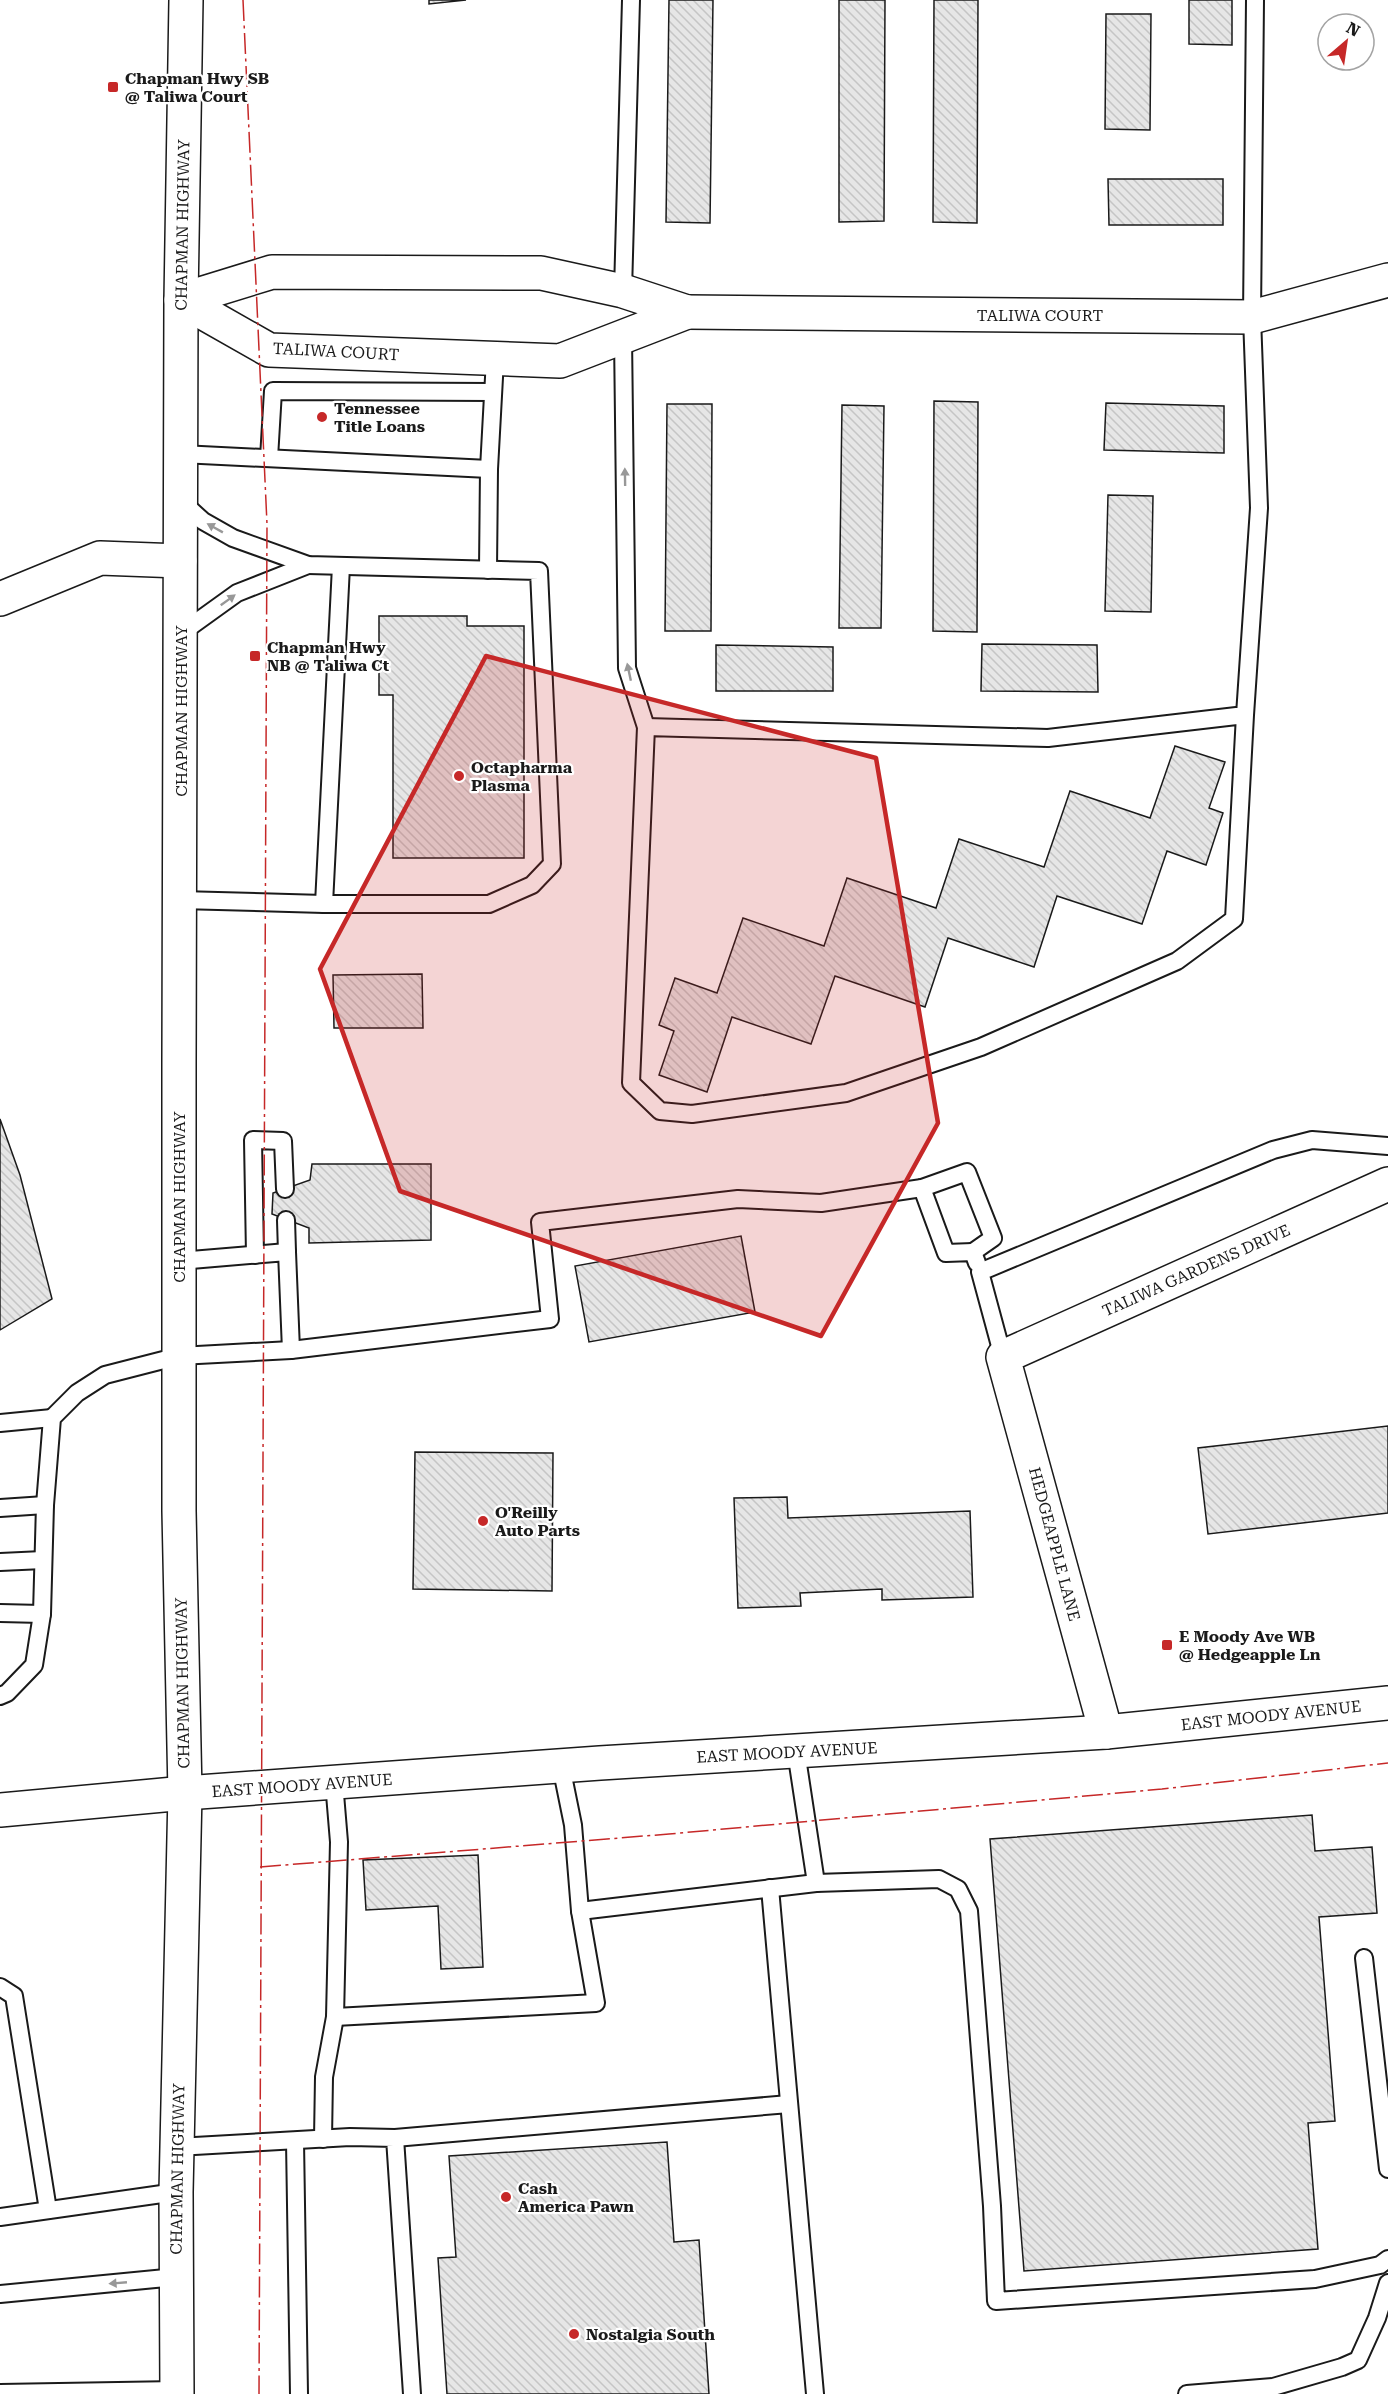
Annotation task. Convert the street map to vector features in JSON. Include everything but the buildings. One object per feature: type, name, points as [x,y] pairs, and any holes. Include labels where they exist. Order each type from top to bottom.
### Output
[{"type":"main road","name":"CHAPMAN HIGHWAY","points":[[177,2392],[176,2192],[184,1793],[179,1261],[181,300],[186,0]]},
{"type":"main road","name":"TALIWA COURT","points":[[181,300],[272,272],[541,273],[624,291],[687,312],[1252,317],[1388,280]]},
{"type":"main road","name":"TALIWA COURT","points":[[181,300],[269,350],[560,361],[687,312]]},
{"type":"main road","points":[[0,598],[100,558],[180,561]]},
{"type":"main road","name":"TALIWA GARDENS DRIVE","points":[[1003,1357],[1388,1184]]},
{"type":"main road","name":"HEDGEAPPLE LANE","points":[[1003,1357],[1106,1732]]},
{"type":"main road","name":"EAST MOODY AVENUE","points":[[0,1810],[334,1782],[1106,1732],[1388,1703]]},
{"type":"lane","points":[[624,291],[631,0]]},
{"type":"lane","points":[[623,336],[627,668],[646,728],[631,1083],[660,1111],[692,1114],[846,1093],[981,1047],[1177,962],[1234,919],[1259,508],[1252,317],[1255,0]]},
{"type":"lane","points":[[488,570],[489,469],[495,359]]},
{"type":"lane","points":[[269,458],[273,391],[493,392]]},
{"type":"lane","points":[[181,454],[489,469]]},
{"type":"lane","points":[[180,501],[203,521],[233,538],[308,565],[539,571],[552,864],[532,885],[489,904],[324,904],[180,900]]},
{"type":"lane","points":[[180,634],[237,593],[308,565]]},
{"type":"lane","points":[[324,904],[341,566]]},
{"type":"lane","points":[[646,728],[1048,738],[1245,715]]},
{"type":"lane","points":[[255,1255],[253,1140],[283,1141],[285,1189]]},
{"type":"lane","points":[[980,1272],[1273,1150],[1312,1140],[1388,1146]]},
{"type":"lane","points":[[0,1696],[7,1694],[34,1665],[42,1614],[45,1505],[52,1418],[76,1393],[105,1375],[179,1356],[291,1350],[550,1319],[540,1222],[738,1199],[821,1203],[922,1188],[968,1172],[993,1238],[973,1252],[946,1253],[922,1188]]},
{"type":"lane","points":[[286,1220],[291,1350]]},
{"type":"lane","points":[[179,1261],[287,1252]]},
{"type":"lane","points":[[973,1252],[1003,1357]]},
{"type":"lane","points":[[0,1423],[52,1418]]},
{"type":"lane","points":[[0,1508],[45,1505]]},
{"type":"lane","points":[[0,1562],[43,1560]]},
{"type":"lane","points":[[0,1613],[42,1614]]},
{"type":"lane","points":[[796,1751],[816,1883]]},
{"type":"lane","points":[[335,2017],[596,2003],[580,1911],[573,1825],[561,1766]]},
{"type":"lane","points":[[323,2139],[324,2077],[335,2017],[339,1842],[334,1782]]},
{"type":"lane","points":[[580,1911],[816,1883],[939,1879],[958,1889],[969,1911],[992,2206],[996,2301],[1315,2279],[1380,2265],[1388,2259]]},
{"type":"lane","points":[[770,1888],[815,2394]]},
{"type":"lane","points":[[1364,1958],[1388,2169]]},
{"type":"lane","points":[[0,1987],[14,1996],[48,2210]]},
{"type":"lane","points":[[177,2147],[323,2139],[395,2138],[789,2104]]},
{"type":"lane","points":[[395,2138],[412,2394]]},
{"type":"lane","points":[[295,2141],[299,2394]]},
{"type":"lane","points":[[0,2217],[176,2192]]},
{"type":"lane","points":[[0,2294],[176,2277]]},
{"type":"lane","points":[[1187,2394],[1273,2387],[1342,2367],[1358,2360],[1377,2318],[1388,2283]]},
{"type":"lane","points":[[0,2393],[177,2392]]},
{"type":"highlighted area","points":[[486,656],[876,758],[938,1123],[821,1336],[400,1191],[320,969]]},
{"type":"power","points":[[243,0],[267,524],[259,2394]]},
{"type":"power","points":[[260,1867],[669,1834],[1162,1789],[1388,1763]]},
{"type":"place","name":"Chapman Hwy SB @ Taliwa Court","points":[[113,87]]},
{"type":"place","name":"Tennessee Title Loans","points":[[322,417]]},
{"type":"place","name":"Chapman Hwy NB @ Taliwa Ct","points":[[255,656]]},
{"type":"place","name":"Octapharma Plasma","points":[[459,776]]},
{"type":"place","name":"O'Reilly Auto Parts","points":[[483,1521]]},
{"type":"place","name":"E Moody Ave WB @ Hedgeapple Ln","points":[[1167,1645]]},
{"type":"place","name":"Cash America Pawn","points":[[506,2197]]},
{"type":"place","name":"Nostalgia South","points":[[574,2334]]}]
